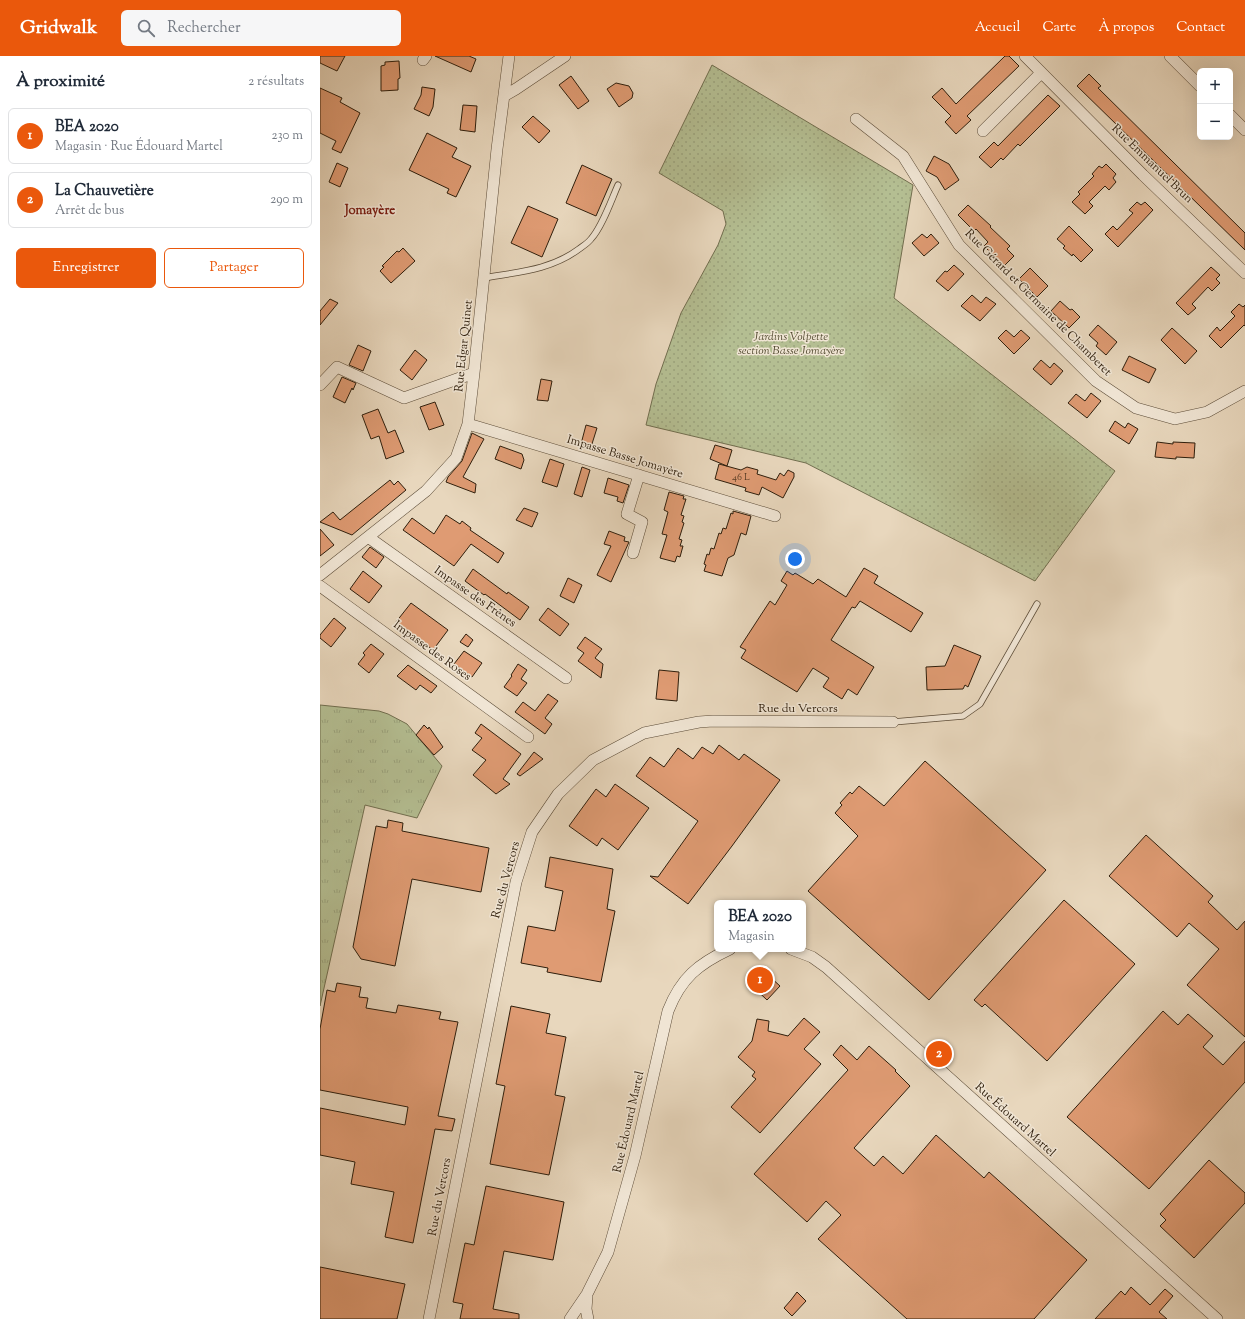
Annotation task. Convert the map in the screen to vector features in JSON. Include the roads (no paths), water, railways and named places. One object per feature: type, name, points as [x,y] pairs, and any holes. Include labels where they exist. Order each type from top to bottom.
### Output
[{"type":"street","name":"Rue Edgar Quinet","points":[[320,575],[426,491],[456,458],[468,424],[496,149],[509,56]]},
{"type":"street","points":[[504,96],[516,90],[565,56]]},
{"type":"street","name":"Rue Emmanuel Brun","points":[[1025,56],[1143,175],[1245,273]]},
{"type":"street","points":[[1170,56],[1197,83]]},
{"type":"street","points":[[982,131],[1041,73]]},
{"type":"street","points":[[1233,118],[1245,130]]},
{"type":"street","name":"Rue Gérard et Germaine de Chamberet","points":[[856,119],[903,156],[959,245],[1096,381],[1136,408],[1175,419],[1207,412],[1245,391]]},
{"type":"street","points":[[320,385],[337,367],[404,398],[474,373]]},
{"type":"street","name":"Impasse Basse Jomayère","points":[[468,424],[775,516]]},
{"type":"street","points":[[633,553],[642,522],[627,514],[639,475]]},
{"type":"street","name":"Impasse des Frênes","points":[[368,537],[566,678]]},
{"type":"street","name":"Impasse des Roses","points":[[320,586],[528,737]]},
{"type":"street","name":"Rue du Vercors","points":[[429,1319],[516,882],[532,832],[558,794],[593,760],[644,734],[651,732],[699,722],[713,721],[893,722]]},
{"type":"street","name":"Rue Édouard Martel","points":[[570,1319],[587,1294],[608,1252],[635,1156],[668,1011],[673,998],[684,981],[698,967],[714,956],[723,952]]},
{"type":"street","name":"Rue Édouard Martel","points":[[798,952],[812,957],[826,967],[1217,1319]]},
{"type":"street","points":[[587,1294],[586,1309],[588,1319]]},
{"type":"lane","points":[[484,278],[539,269],[559,261],[575,252],[591,240],[601,223],[618,185]]},
{"type":"lane","name":"Rue du Vercors","points":[[893,722],[962,716],[980,704],[1037,604]]},
{"type":"place","name":"BEA 2020","points":[[760,980]]},
{"type":"place","name":"La Chauvetière","points":[[939,1054]]},
{"type":"district","name":"Jomayère","points":[[370,211]]},
{"type":"park label","name":"Jardins Volpette section Basse Jomayère","points":[[791,344]]}]
